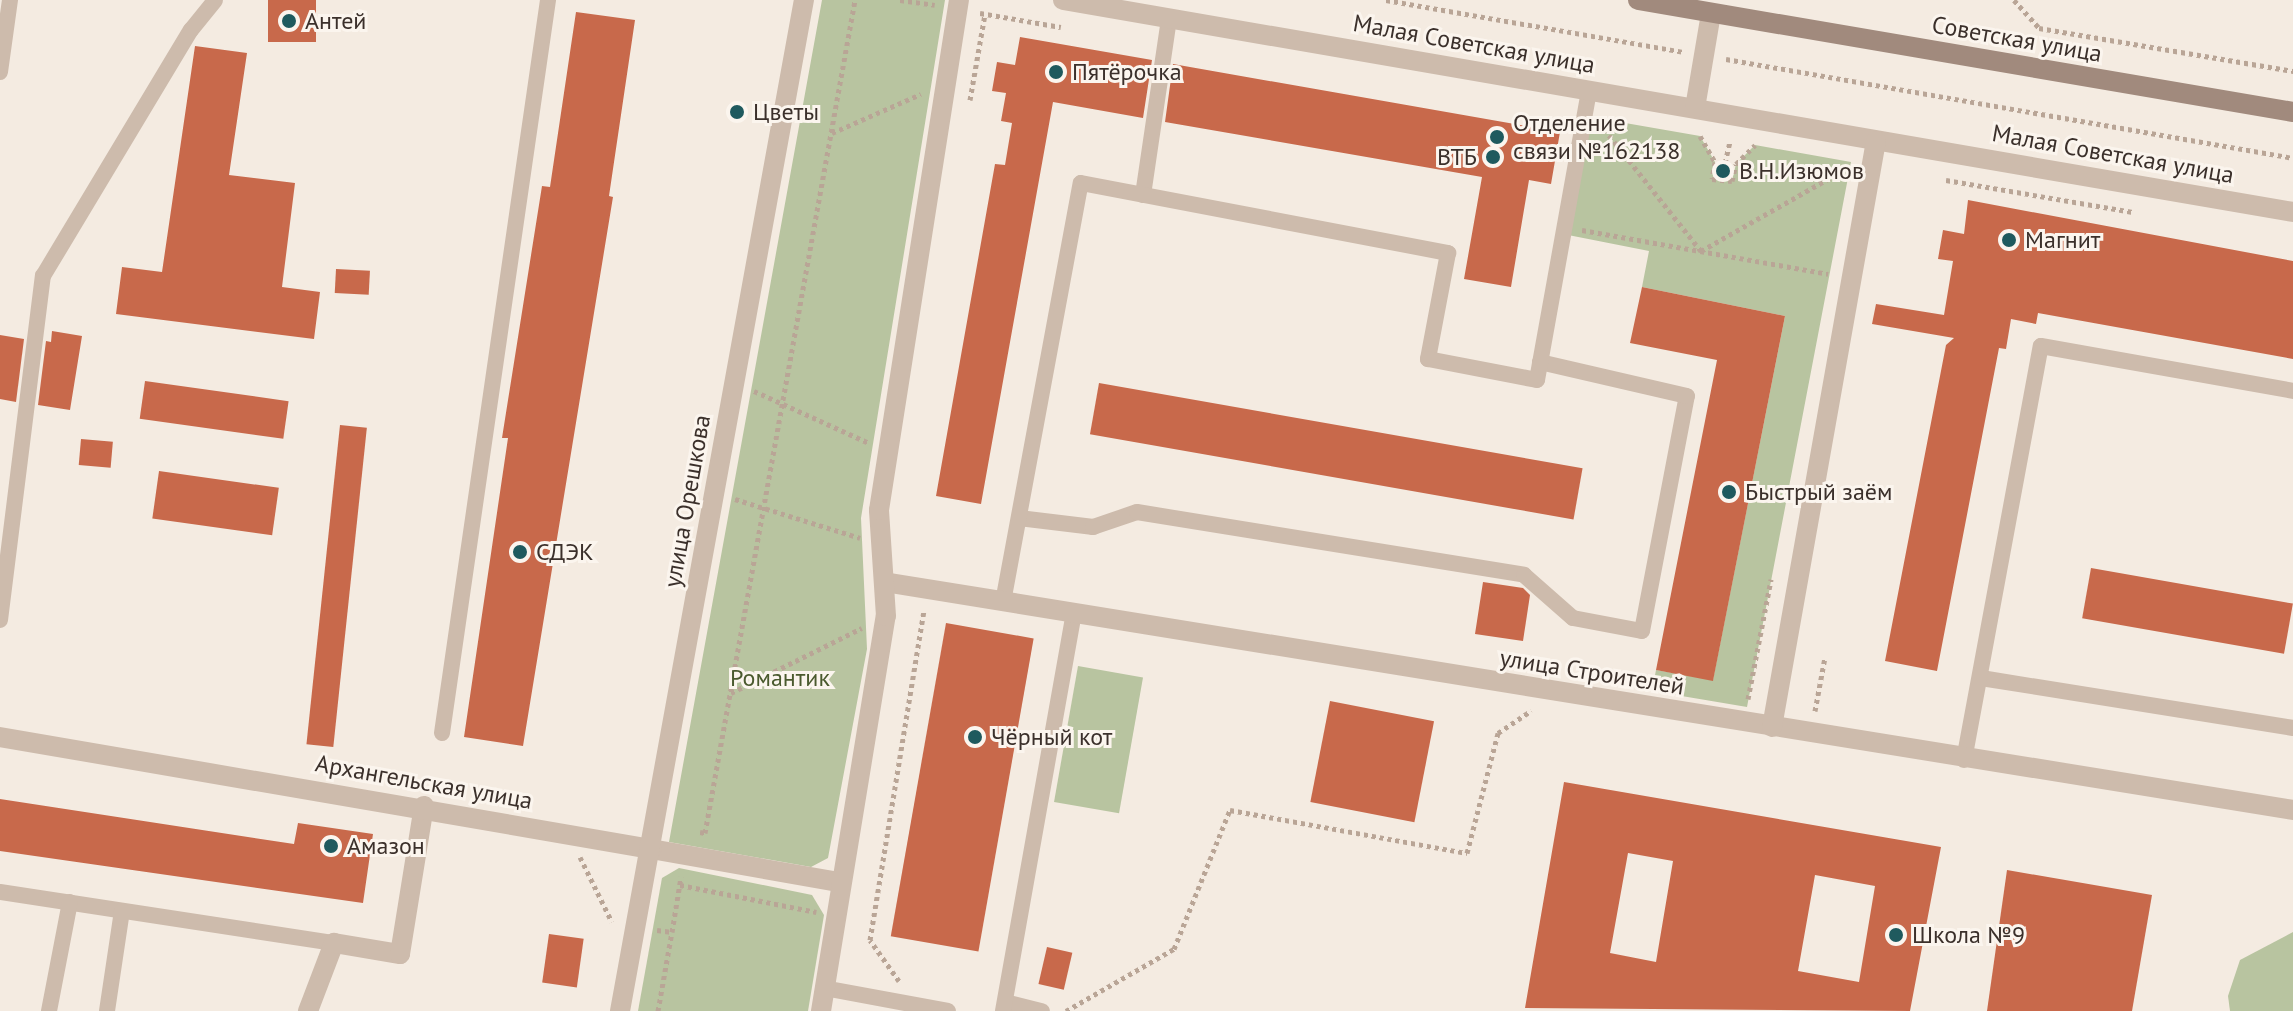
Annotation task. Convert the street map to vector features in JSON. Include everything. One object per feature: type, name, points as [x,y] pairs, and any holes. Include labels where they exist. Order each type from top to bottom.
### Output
[{"type":"main road","name":"Советская улица","points":[[1638,0],[2293,112]]},
{"type":"street","name":"улица Орешкова","points":[[620,1011],[804,0]]},
{"type":"street","name":"Малая Советская улица","points":[[1063,0],[2293,212]]},
{"type":"street","points":[[821,1011],[839,882],[886,616],[879,510],[958,4]]},
{"type":"street","points":[[1695,108],[1711,13]]},
{"type":"street","points":[[1772,727],[1876,141]]},
{"type":"street","name":"улица Строителей","points":[[884,582],[1964,760],[2293,810]]},
{"type":"street","name":"Архангельская улица","points":[[0,737],[424,806],[839,882]]},
{"type":"street","points":[[308,1011],[334,943],[400,954],[424,806]]},
{"type":"lane","points":[[0,72],[10,0]]},
{"type":"lane","points":[[0,620],[43,276],[191,30],[215,0]]},
{"type":"lane","points":[[442,733],[548,0]]},
{"type":"lane","points":[[1143,195],[1169,18]]},
{"type":"lane","points":[[1003,602],[1081,183],[1448,253],[1428,359],[1537,380],[1589,91]]},
{"type":"lane","points":[[1964,760],[2041,346],[2293,391]]},
{"type":"lane","points":[[1019,518],[1093,527],[1137,512],[1524,575],[1573,618],[1642,631],[1687,396],[1540,362]]},
{"type":"lane","points":[[1042,1011],[1004,1006],[1074,613]]},
{"type":"lane","points":[[1981,678],[2293,728]]},
{"type":"lane","points":[[0,892],[334,943]]},
{"type":"lane","points":[[49,1011],[70,902]]},
{"type":"lane","points":[[107,1011],[122,911]]},
{"type":"lane","points":[[824,988],[948,1011]]},
{"type":"path","points":[[689,831],[705,833],[855,0]]},
{"type":"path","points":[[900,0],[958,4]]},
{"type":"path","points":[[1386,0],[2293,158]]},
{"type":"path","points":[[2014,0],[2039,28],[2293,71]]},
{"type":"path","points":[[969,108],[985,14]]},
{"type":"path","points":[[831,134],[946,82]]},
{"type":"path","points":[[1595,117],[1701,251]]},
{"type":"path","points":[[1700,136],[1715,162],[1712,179],[1732,181],[1736,164],[1755,145]]},
{"type":"path","points":[[1725,163],[1730,141]]},
{"type":"path","points":[[1715,162],[1736,164]]},
{"type":"path","points":[[1701,251],[1850,164],[1847,182]]},
{"type":"path","points":[[1946,180],[2139,213]]},
{"type":"path","points":[[1565,226],[1829,275]]},
{"type":"path","points":[[1826,290],[1832,259]]},
{"type":"path","points":[[735,382],[888,451]]},
{"type":"path","points":[[715,494],[764,506],[881,545]]},
{"type":"path","points":[[1747,707],[1774,567]]},
{"type":"path","points":[[917,1005],[870,940],[927,589]]},
{"type":"path","points":[[730,693],[886,616]]},
{"type":"path","points":[[1066,1011],[1174,949],[1230,810],[1467,853],[1498,733],[1557,693]]},
{"type":"path","points":[[680,885],[834,916]]},
{"type":"path","points":[[658,1011],[672,932]]},
{"type":"green space","name":"Романтик","points":[[822,0],[945,0],[861,518],[867,649],[828,858],[811,867],[669,842]]},
{"type":"green space","points":[[1585,116],[1700,136],[1715,162],[1713,179],[1732,181],[1736,164],[1755,145],[1851,162],[1747,707],[1652,691],[1656,670],[1713,680],[1785,316],[1642,287],[1649,251],[1563,234]]},
{"type":"green space","points":[[1078,666],[1143,677],[1119,813],[1054,802]]},
{"type":"green space","points":[[679,868],[812,895],[824,915],[808,1011],[638,1011],[662,878]]},
{"type":"green space","points":[[2293,932],[2293,1011],[2230,1011],[2228,996],[2240,960]]},
{"type":"building","name":"Антей","points":[[268,0],[316,0],[316,42],[268,42]]},
{"type":"building","points":[[576,12],[635,20],[609,196],[613,197],[523,746],[464,737],[508,438],[502,438],[542,186],[550,187]]},
{"type":"building","points":[[1020,37],[1152,60],[1143,118],[1053,102],[981,504],[936,496],[995,164],[1005,165],[1012,123],[1001,121],[1006,93],[992,91],[997,62],[1015,65]]},
{"type":"building","points":[[195,46],[247,53],[229,175],[295,183],[282,287],[320,292],[314,339],[116,314],[122,267],[162,272]]},
{"type":"building","points":[[1173,64],[1560,132],[1551,184],[1529,180],[1511,287],[1464,279],[1482,177],[1165,122]]},
{"type":"building","points":[[1968,200],[2293,261],[2293,359],[2038,313],[2036,324],[2011,319],[2006,349],[1999,348],[1937,671],[1885,661],[1946,345],[1954,338],[1872,324],[1876,304],[1944,315],[1953,261],[1938,259],[1943,230],[1964,234]]},
{"type":"building","points":[[336,269],[370,271],[369,295],[335,293]]},
{"type":"building","points":[[1642,287],[1785,316],[1713,681],[1656,670],[1717,360],[1630,343]]},
{"type":"building","points":[[52,331],[82,336],[70,410],[38,405],[46,341],[51,342]]},
{"type":"building","points":[[0,335],[24,339],[16,402],[0,399]]},
{"type":"building","points":[[145,381],[289,401],[283,439],[140,419]]},
{"type":"building","points":[[1099,383],[1583,468],[1574,519],[1090,434]]},
{"type":"building","points":[[340,425],[367,428],[333,747],[306,744]]},
{"type":"building","points":[[81,439],[113,442],[111,468],[79,465]]},
{"type":"building","points":[[159,471],[279,488],[272,535],[152,519]]},
{"type":"building","points":[[2091,568],[2293,604],[2284,654],[2082,618]]},
{"type":"building","points":[[1483,582],[1523,588],[1530,595],[1523,641],[1475,634]]},
{"type":"building","points":[[946,623],[1034,638],[978,952],[891,936]]},
{"type":"building","points":[[1330,701],[1434,721],[1414,822],[1310,802]]},
{"type":"building","points":[[1564,782],[1941,847],[1910,1011],[1525,1008]],"holes":[[[1628,853],[1673,861],[1656,962],[1610,953]],[[1815,875],[1875,886],[1859,982],[1798,971]]]},
{"type":"building","points":[[0,799],[294,844],[298,823],[373,834],[363,903],[0,851]]},
{"type":"building","points":[[2007,870],[2152,895],[2132,1011],[1987,1011]]},
{"type":"building","points":[[549,934],[584,939],[577,987],[542,983]]},
{"type":"building","points":[[1047,947],[1072,953],[1064,990],[1038,984]]},
{"type":"place","name":"Антей","points":[[289,21]]},
{"type":"place","name":"Пятёрочка","points":[[1056,72]]},
{"type":"place","name":"Цветы","points":[[737,112]]},
{"type":"place","name":"Отделение связи №162138","points":[[1497,137]]},
{"type":"place","name":"ВТБ","points":[[1493,157]]},
{"type":"place","name":"В.Н.Изюмов","points":[[1723,171]]},
{"type":"place","name":"Магнит","points":[[2009,240]]},
{"type":"place","name":"Быстрый заём","points":[[1729,492]]},
{"type":"place","name":"СДЭК","points":[[520,552]]},
{"type":"place","name":"Чёрный кот","points":[[975,737]]},
{"type":"place","name":"Амазон","points":[[331,846]]},
{"type":"place","name":"Школа №9","points":[[1896,935]]}]
